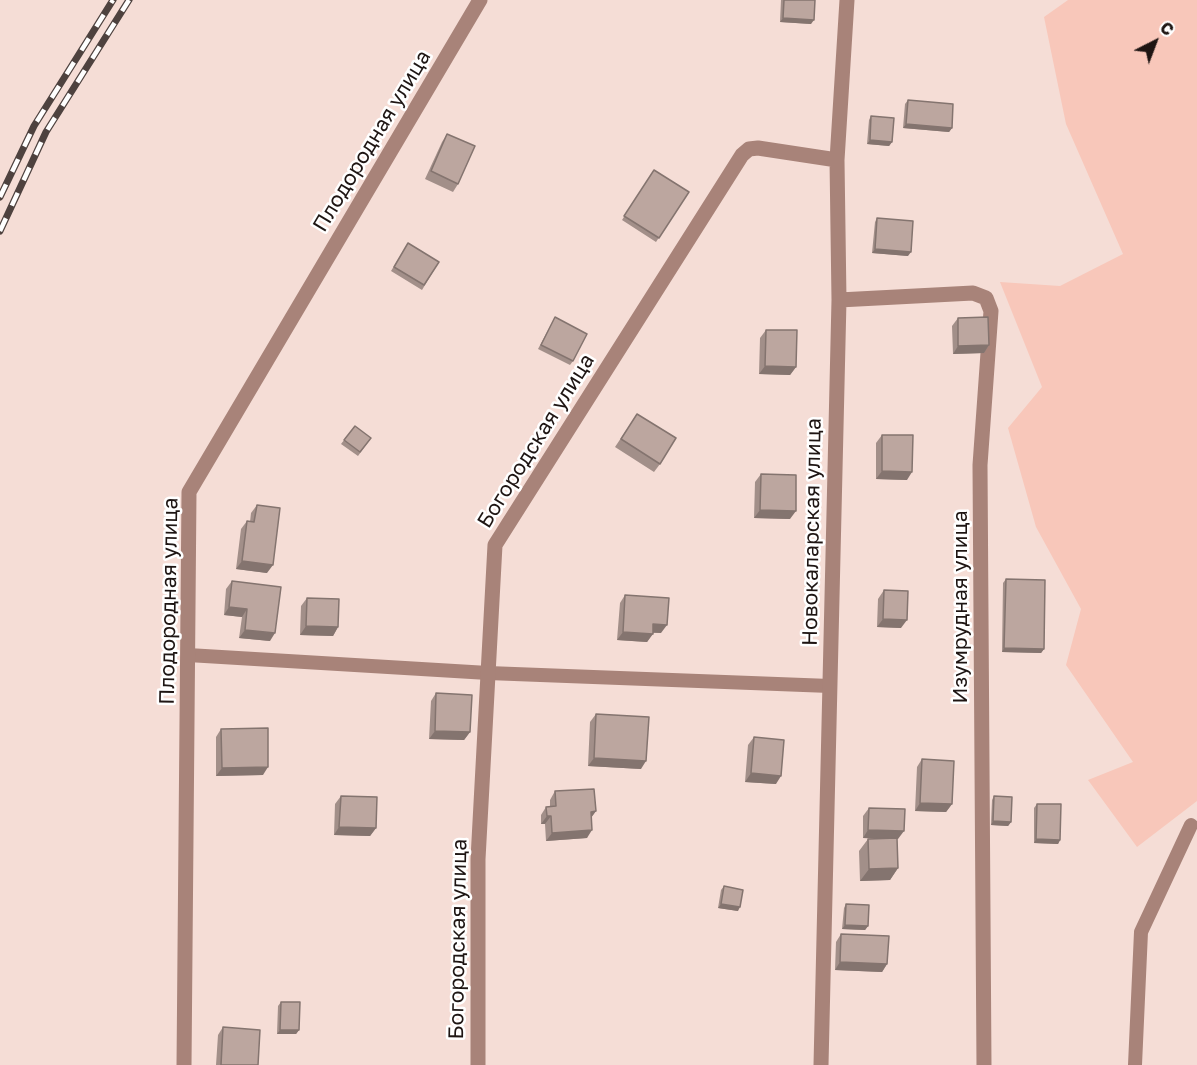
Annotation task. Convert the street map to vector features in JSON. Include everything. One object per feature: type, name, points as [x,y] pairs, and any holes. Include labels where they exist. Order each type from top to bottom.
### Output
[{"type":"street","name":"Плодородная улица","points":[[184,1065],[189,492],[480,0]]},
{"type":"street","name":"Новокаларская улица","points":[[821,1065],[839,300],[837,160],[847,0]]},
{"type":"street","name":"Богородская улица","points":[[478,1065],[478,859],[495,545],[742,155],[749,149],[758,148],[837,160]]},
{"type":"street","name":"Изумрудная улица","points":[[839,300],[973,293],[986,298],[990,311],[980,465],[984,1065]]},
{"type":"lane","points":[[188,655],[488,673],[830,686]]},
{"type":"lane","points":[[1135,1065],[1141,932],[1191,825]]},
{"type":"shaded area","points":[[1068,0],[1197,0],[1197,801],[1137,847],[1088,780],[1133,762],[1066,665],[1081,609],[1036,527],[1008,428],[1042,387],[1000,282],[1060,286],[1123,254],[1066,124],[1044,17]]},
{"type":"building","points":[[784,0],[815,0],[814,20],[783,18]]},
{"type":"building","points":[[908,100],[953,104],[952,128],[906,124]]},
{"type":"building","points":[[871,116],[894,118],[892,142],[870,140]]},
{"type":"building","points":[[447,134],[475,146],[458,184],[431,171]]},
{"type":"building","points":[[654,170],[689,192],[659,238],[624,216]]},
{"type":"building","points":[[877,218],[913,221],[911,252],[875,249]]},
{"type":"building","points":[[408,243],[439,262],[424,285],[394,267]]},
{"type":"building","points":[[555,317],[587,334],[573,361],[541,345]]},
{"type":"building","points":[[988,317],[989,345],[958,346],[958,318]]},
{"type":"building","points":[[766,330],[797,330],[796,367],[765,366]]},
{"type":"building","points":[[637,414],[676,438],[660,464],[621,439]]},
{"type":"building","points":[[355,426],[371,438],[360,452],[344,440]]},
{"type":"building","points":[[882,435],[913,435],[912,472],[882,471]]},
{"type":"building","points":[[761,474],[796,475],[796,511],[760,510]]},
{"type":"building","points":[[257,505],[280,508],[273,565],[242,561],[247,521],[254,522]]},
{"type":"building","points":[[1006,579],[1045,580],[1044,649],[1004,648]]},
{"type":"building","points":[[232,581],[281,587],[275,633],[245,630],[247,609],[229,607]]},
{"type":"building","points":[[884,590],[908,591],[907,620],[883,619]]},
{"type":"building","points":[[625,595],[669,598],[667,625],[653,624],[653,634],[623,632]]},
{"type":"building","points":[[307,598],[339,599],[338,627],[306,626]]},
{"type":"building","points":[[436,693],[472,695],[470,732],[435,731]]},
{"type":"building","points":[[596,714],[649,717],[646,761],[594,758]]},
{"type":"building","points":[[268,728],[268,767],[222,768],[221,729]]},
{"type":"building","points":[[754,737],[784,740],[781,776],[751,773]]},
{"type":"building","points":[[922,759],[954,761],[952,804],[920,803]]},
{"type":"building","points":[[594,789],[596,811],[591,812],[592,830],[552,833],[551,816],[547,816],[546,807],[556,806],[555,791]]},
{"type":"building","points":[[341,796],[377,797],[376,828],[339,827]]},
{"type":"building","points":[[994,796],[1012,797],[1011,822],[993,821]]},
{"type":"building","points":[[1037,804],[1061,804],[1060,840],[1036,839]]},
{"type":"building","points":[[869,808],[905,809],[904,831],[868,830]]},
{"type":"building","points":[[897,838],[898,868],[869,869],[868,839]]},
{"type":"building","points":[[724,886],[743,890],[740,907],[721,904]]},
{"type":"building","points":[[846,904],[869,905],[868,926],[845,925]]},
{"type":"building","points":[[841,934],[889,936],[887,964],[840,962]]},
{"type":"building","points":[[281,1002],[300,1002],[299,1030],[280,1030]]},
{"type":"building","points":[[223,1027],[260,1030],[258,1065],[221,1065]]},
{"type":"railway","points":[[0,197],[34,126],[113,0]]},
{"type":"railway","points":[[0,231],[46,132],[129,0]]}]
